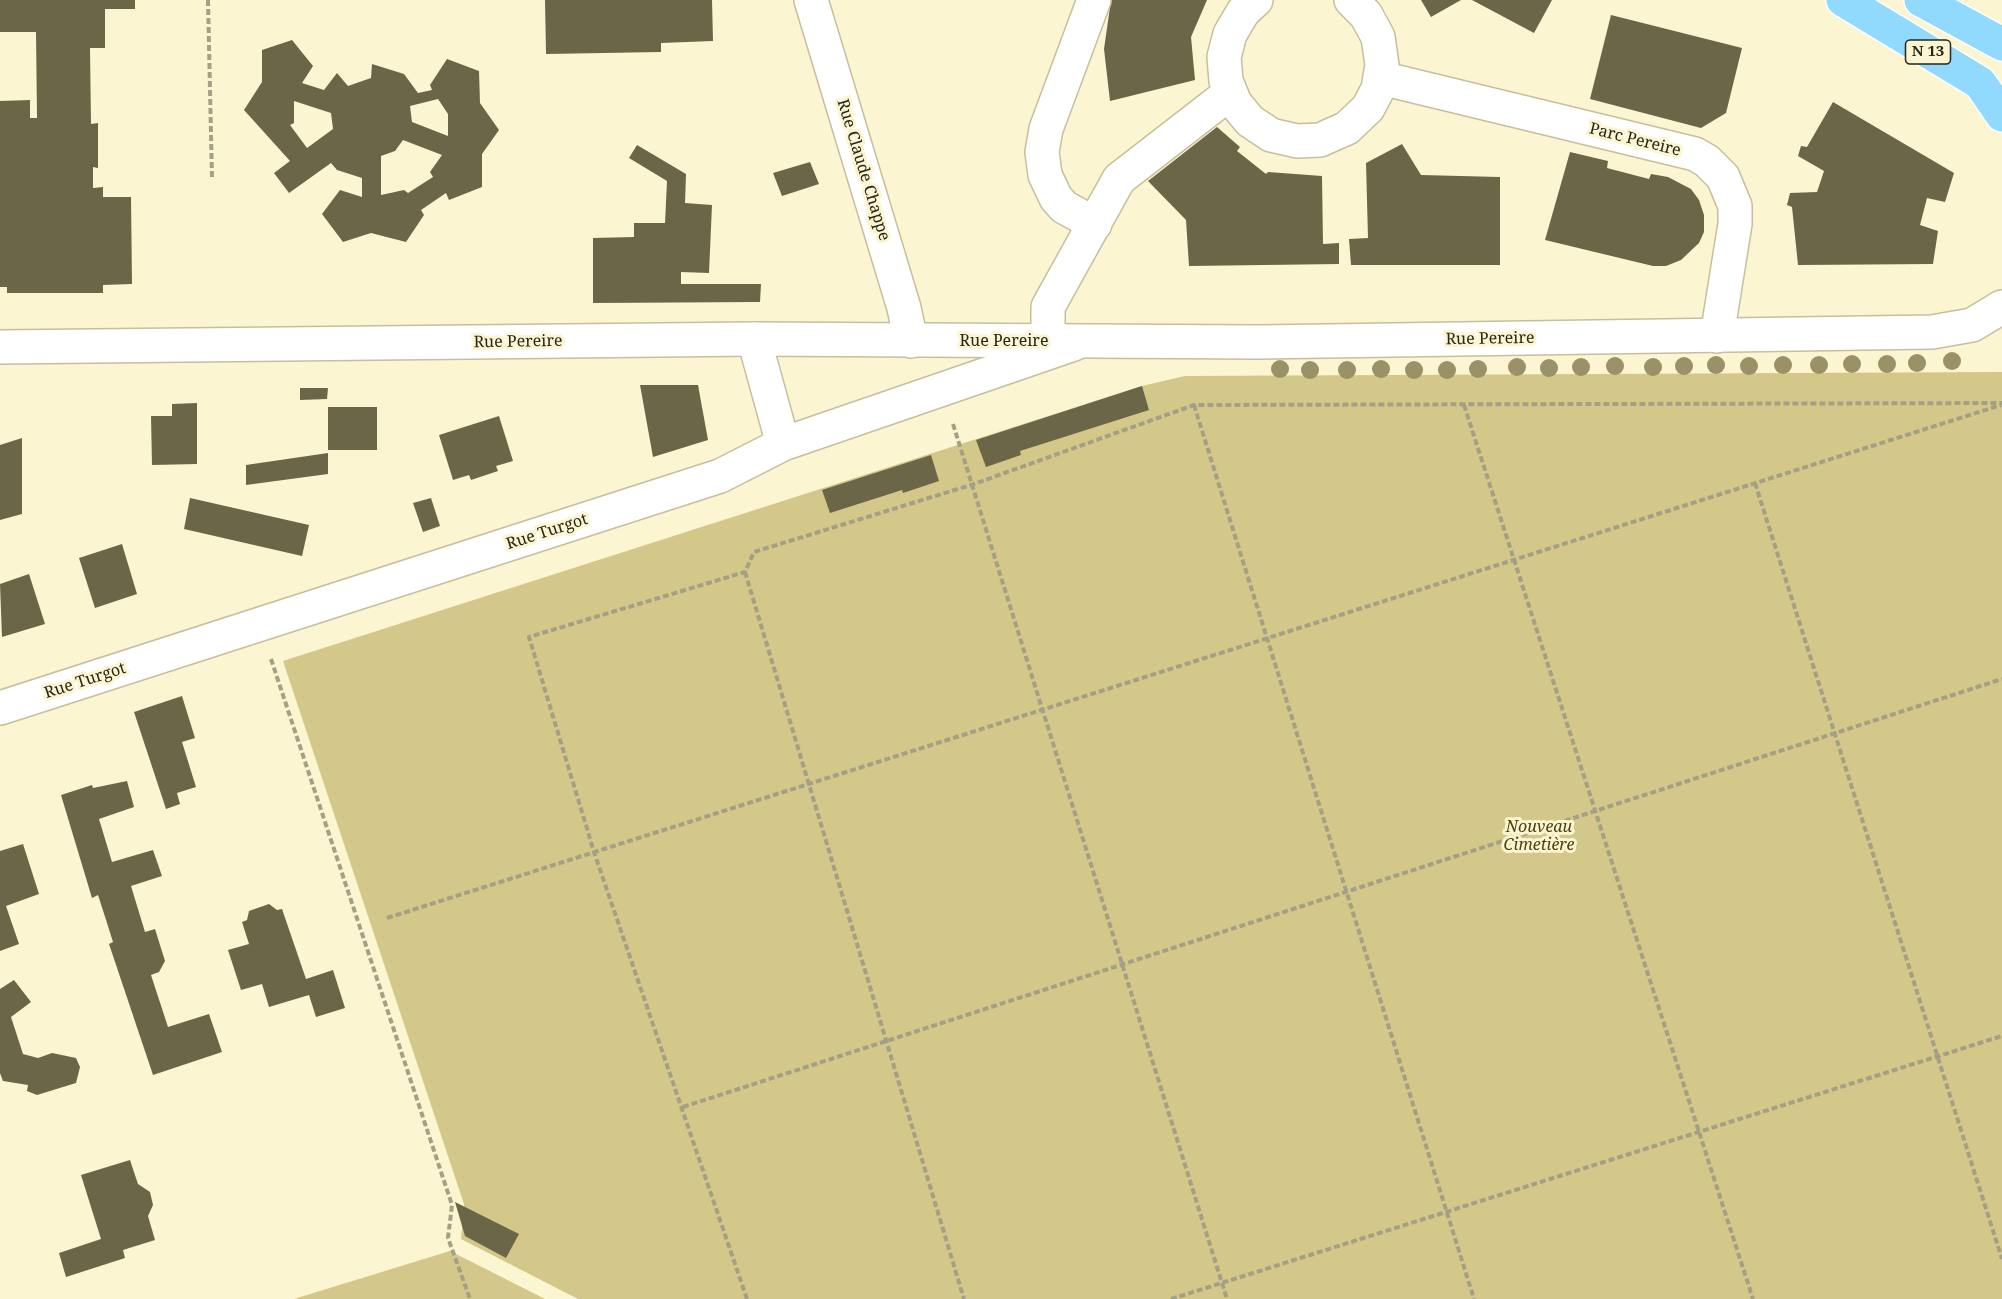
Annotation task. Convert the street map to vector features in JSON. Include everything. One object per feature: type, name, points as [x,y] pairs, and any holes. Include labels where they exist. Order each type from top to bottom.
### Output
[{"type":"main road","name":"N 13","points":[[1843,0],[1980,83],[2002,115]]},
{"type":"main road","name":"N 13","points":[[1921,0],[2002,44]]},
{"type":"street","name":"Rue Claude Chappe","points":[[811,0],[904,308],[911,342]]},
{"type":"street","points":[[1094,0],[1046,129],[1042,152],[1045,175],[1056,198],[1064,207],[1095,224]]},
{"type":"street","points":[[1256,0],[1235,23],[1226,46],[1224,69],[1230,93],[1242,112],[1261,129],[1284,140],[1310,141],[1339,133],[1355,123],[1374,99],[1381,78],[1382,65],[1378,37],[1366,15],[1351,0]]},
{"type":"street","name":"Parc Pereire","points":[[1381,78],[1695,154],[1707,161],[1723,177],[1734,206],[1735,224],[1717,336]]},
{"type":"street","points":[[1048,340],[1048,307],[1119,179],[1230,93]]},
{"type":"street","name":"Rue Pereire","points":[[0,347],[754,339],[911,342],[1088,341],[1932,332],[1972,325],[2002,307]]},
{"type":"street","points":[[754,339],[783,444]]},
{"type":"street","name":"Rue Turgot","points":[[0,708],[720,477],[783,444],[1058,348],[1088,341]]},
{"type":"path","points":[[208,0],[212,178]]},
{"type":"path","points":[[941,389],[974,484],[1227,1299]]},
{"type":"path","points":[[964,1299],[745,572],[754,552],[974,484],[1194,405],[2002,404]]},
{"type":"path","points":[[387,918],[2002,404]]},
{"type":"path","points":[[1194,405],[1474,1299]]},
{"type":"path","points":[[1464,405],[1753,1299]]},
{"type":"path","points":[[1755,483],[2002,1259]]},
{"type":"path","points":[[745,572],[529,638],[594,852],[747,1299]]},
{"type":"path","points":[[260,624],[452,1204],[448,1238],[470,1299]]},
{"type":"path","points":[[683,1107],[2002,679]]},
{"type":"path","points":[[1171,1299],[2002,1036]]},
{"type":"green space","name":"Nouveau Cimetière","points":[[2002,372],[2002,1299],[578,1299],[461,1239],[464,1204],[283,661],[1142,386],[1185,376]]},
{"type":"green space","points":[[450,1251],[545,1299],[294,1299]]},
{"type":"building","points":[[0,0],[135,0],[135,9],[105,9],[105,48],[90,48],[91,124],[98,123],[98,168],[93,167],[93,188],[103,187],[103,197],[131,197],[132,284],[103,285],[103,293],[7,293],[7,287],[0,287],[0,101],[30,100],[30,118],[37,118],[36,32],[0,32]]},
{"type":"building","points":[[545,0],[712,0],[713,41],[661,43],[661,52],[546,54]]},
{"type":"building","points":[[1111,0],[1207,0],[1191,37],[1195,80],[1110,101],[1104,49]]},
{"type":"building","points":[[1421,0],[1461,0],[1431,17]]},
{"type":"building","points":[[1472,0],[1552,0],[1534,33]]},
{"type":"building","points":[[1611,15],[1742,48],[1726,113],[1701,128],[1590,99]]},
{"type":"building","points":[[292,40],[313,66],[302,83],[324,90],[337,73],[348,86],[371,78],[372,64],[404,74],[418,93],[432,90],[430,85],[447,59],[479,71],[480,103],[499,130],[482,154],[482,187],[449,200],[446,193],[421,210],[424,215],[406,242],[371,233],[343,242],[322,214],[340,190],[362,197],[362,178],[337,170],[331,163],[289,193],[274,173],[290,161],[244,110],[262,82],[262,50]],"holes":[[[438,99],[448,114],[448,136],[412,122],[410,106]],[[294,101],[331,113],[333,129],[307,148],[290,125],[294,123]],[[403,140],[442,155],[430,172],[433,177],[408,193],[404,190],[381,195],[381,156],[395,151]]]},
{"type":"building","points":[[1833,102],[1954,173],[1945,202],[1927,198],[1920,225],[1938,231],[1933,264],[1798,265],[1792,207],[1787,205],[1790,193],[1817,192],[1824,171],[1798,156],[1801,146],[1807,147]]},
{"type":"building","points":[[1217,127],[1240,147],[1237,151],[1266,174],[1268,172],[1322,176],[1323,244],[1339,243],[1339,264],[1189,266],[1186,220],[1148,181]]},
{"type":"building","points":[[1402,144],[1421,175],[1500,177],[1500,265],[1351,265],[1349,239],[1368,238],[1366,163]]},
{"type":"building","points":[[637,145],[686,174],[685,203],[712,205],[709,273],[681,272],[681,284],[761,284],[760,302],[593,303],[593,238],[634,237],[634,223],[665,223],[667,181],[629,158]]},
{"type":"building","points":[[1570,152],[1608,161],[1607,168],[1649,179],[1651,174],[1668,177],[1691,189],[1699,200],[1704,215],[1704,232],[1699,243],[1681,260],[1666,266],[1653,266],[1545,240]]},
{"type":"building","points":[[810,162],[819,184],[782,196],[773,173]]},
{"type":"building","points":[[640,385],[698,385],[708,440],[653,457]]},
{"type":"building","points":[[1142,386],[1149,410],[1020,451],[1021,455],[986,467],[976,440]]},
{"type":"building","points":[[300,388],[328,388],[327,399],[300,400]]},
{"type":"building","points":[[197,403],[197,464],[152,465],[151,416],[172,416],[172,404]]},
{"type":"building","points":[[328,407],[377,407],[377,450],[328,450]]},
{"type":"building","points":[[499,416],[513,461],[496,466],[498,471],[471,480],[469,475],[453,480],[439,435]]},
{"type":"building","points":[[22,438],[22,514],[0,520],[0,445]]},
{"type":"building","points":[[328,453],[328,474],[246,485],[246,465]]},
{"type":"building","points":[[931,455],[939,481],[830,513],[822,490]]},
{"type":"building","points":[[190,498],[309,525],[302,556],[184,529]]},
{"type":"building","points":[[431,498],[440,526],[423,532],[413,503]]},
{"type":"building","points":[[122,544],[137,594],[95,608],[79,558]]},
{"type":"building","points":[[29,574],[45,624],[2,637],[0,584]]},
{"type":"building","points":[[182,696],[195,738],[182,742],[196,787],[177,793],[180,804],[166,809],[134,712]]},
{"type":"building","points":[[127,781],[134,807],[99,819],[112,862],[153,850],[162,876],[131,886],[145,932],[155,929],[165,961],[159,972],[151,975],[168,1027],[209,1014],[222,1052],[153,1075],[109,944],[113,942],[98,895],[92,898],[61,795],[92,785],[93,788]]},
{"type":"building","points":[[23,844],[39,894],[6,906],[19,944],[0,951],[0,851]]},
{"type":"building","points":[[269,904],[277,910],[282,909],[306,979],[333,970],[345,1008],[316,1017],[309,995],[269,1007],[262,984],[241,990],[228,950],[249,944],[242,922],[247,920],[249,911]]},
{"type":"building","points":[[14,980],[31,1002],[11,1017],[23,1054],[38,1058],[52,1053],[76,1058],[80,1067],[76,1083],[37,1095],[27,1091],[28,1085],[3,1081],[0,1073],[0,989]]},
{"type":"building","points":[[130,1160],[138,1184],[150,1192],[153,1205],[148,1216],[155,1240],[123,1250],[125,1258],[66,1277],[59,1253],[101,1239],[81,1175]]},
{"type":"building","points":[[455,1202],[519,1234],[506,1258],[465,1236]]}]
